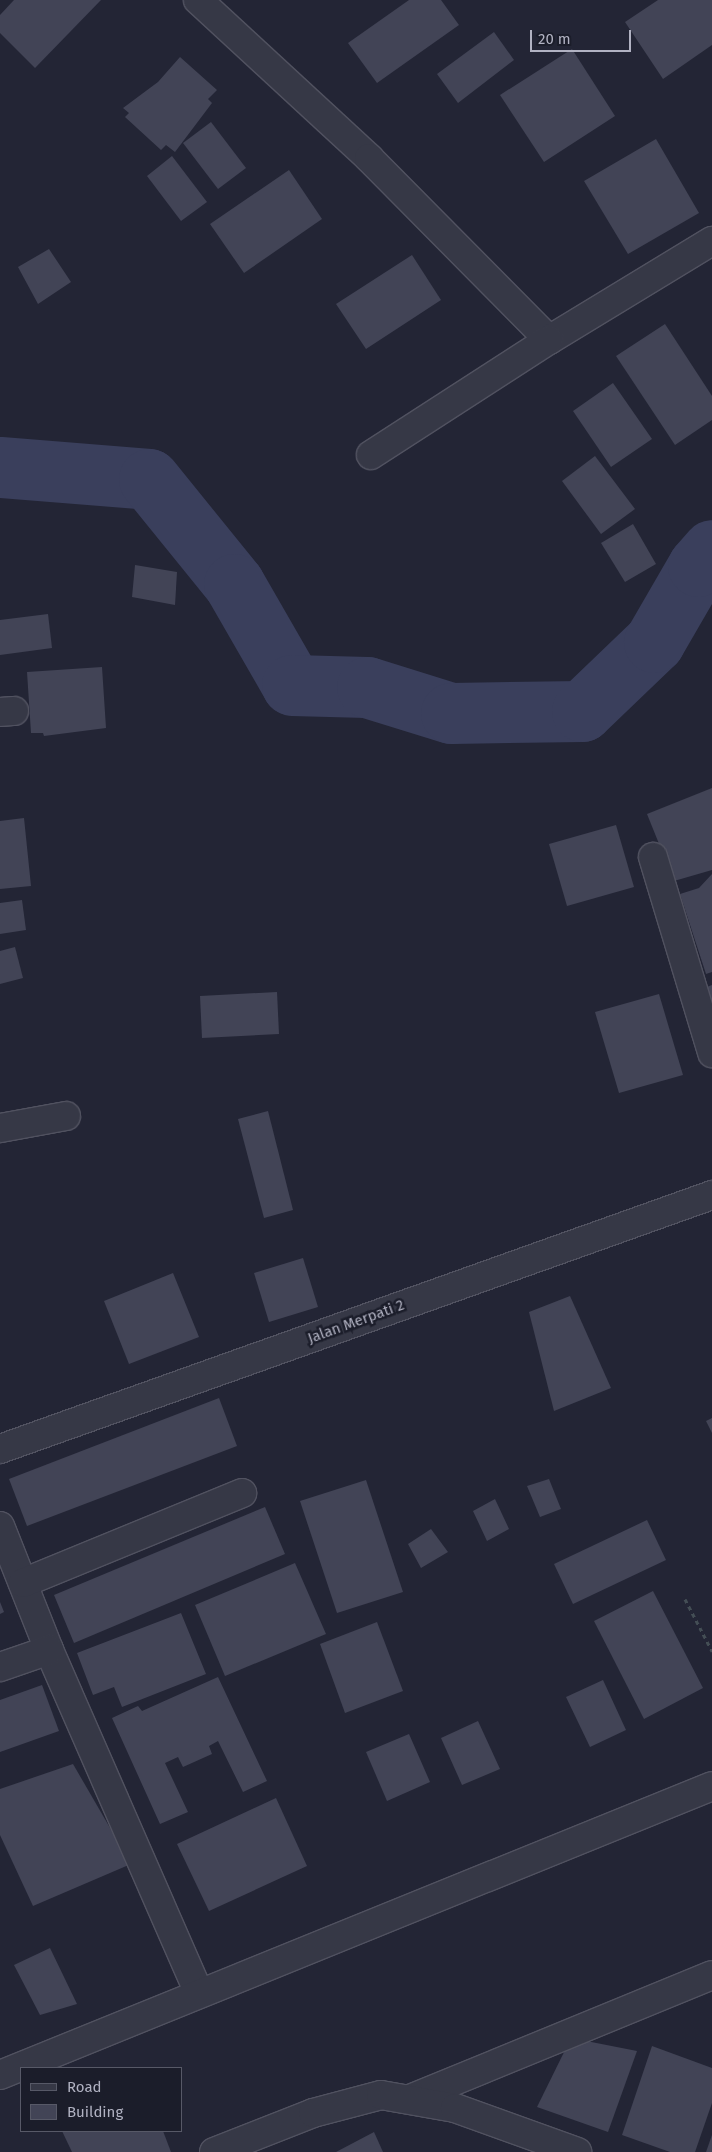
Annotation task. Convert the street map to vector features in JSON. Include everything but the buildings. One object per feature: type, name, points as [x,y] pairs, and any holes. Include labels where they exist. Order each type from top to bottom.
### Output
[{"type":"street","points":[[198,0],[369,158],[549,340]]},
{"type":"street","points":[[371,455],[549,340],[712,241]]},
{"type":"street","points":[[653,857],[712,1053]]},
{"type":"street","points":[[0,1128],[66,1116]]},
{"type":"street","name":"Jalan Merpati 2","points":[[0,1449],[712,1195]]},
{"type":"street","points":[[23,1583],[242,1493]]},
{"type":"street","points":[[0,1526],[49,1650],[199,1994]]},
{"type":"street","points":[[0,1667],[49,1650]]},
{"type":"street","points":[[0,2075],[712,1786]]},
{"type":"street","points":[[410,2099],[712,1975]]},
{"type":"street","points":[[214,2152],[313,2113],[381,2095],[455,2108],[577,2152]]},
{"type":"path","points":[[685,1600],[712,1651]]},
{"type":"waterway","points":[[0,467],[149,479],[234,584],[292,685],[367,687],[451,713],[582,711],[654,642],[698,566],[712,550]]}]
